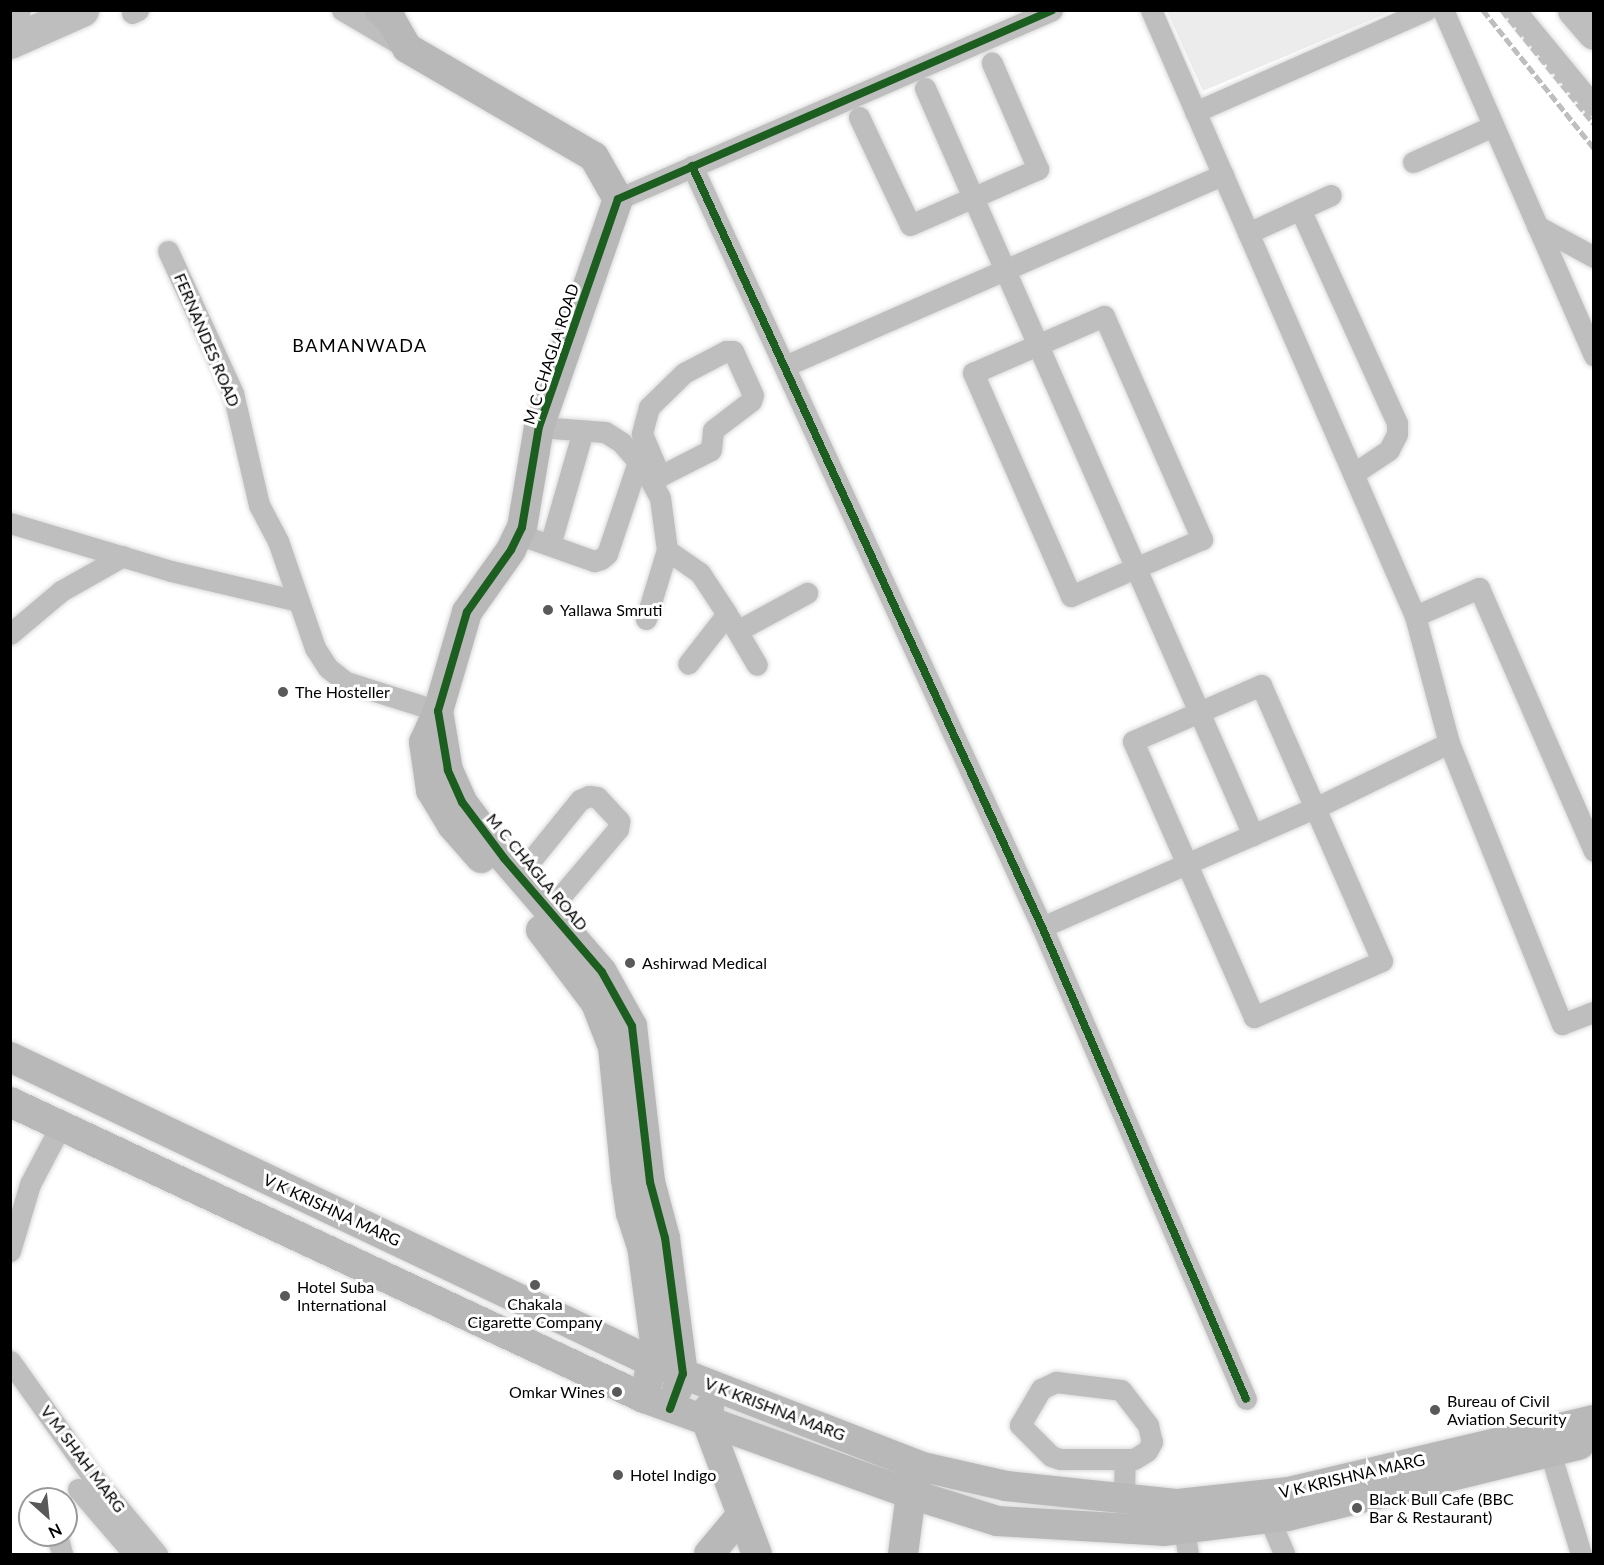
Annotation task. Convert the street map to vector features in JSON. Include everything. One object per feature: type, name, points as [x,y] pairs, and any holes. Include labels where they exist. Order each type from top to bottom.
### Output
[{"type":"main road","points":[[10,42],[82,10]]},
{"type":"main road","points":[[380,10],[391,20],[407,48],[594,157],[618,200]]},
{"type":"main road","points":[[1574,10],[1593,33]]},
{"type":"main road","name":"M C CHAGLA ROAD","points":[[618,200],[539,427],[528,506],[518,534],[467,612],[438,711],[453,784],[531,892],[602,972],[626,1060],[665,1238],[683,1374],[657,1403]]},
{"type":"main road","points":[[531,892],[576,973],[612,1009]]},
{"type":"main road","name":"V K KRISHNA MARG","points":[[10,1057],[652,1362],[923,1467],[1006,1486],[1178,1504],[1289,1492],[1593,1420]]},
{"type":"main road","points":[[626,1060],[626,1179],[631,1213],[642,1246],[655,1342],[652,1362],[657,1403]]},
{"type":"main road","name":"V K KRISHNA MARG","points":[[10,1102],[657,1403],[910,1494],[997,1521],[1163,1531],[1186,1542],[1269,1518],[1593,1441]]},
{"type":"main road","points":[[712,1385],[706,1422],[740,1517],[757,1554]]},
{"type":"main road","points":[[903,1554],[910,1494],[923,1467]]},
{"type":"main road","points":[[709,1554],[740,1517]]},
{"type":"street","points":[[342,10],[407,48]]},
{"type":"street","points":[[618,200],[1052,10]]},
{"type":"street","points":[[1151,10],[1415,616],[1449,743],[1562,1024],[1593,1012]]},
{"type":"street","points":[[1195,112],[1426,10]]},
{"type":"street","points":[[1443,10],[1593,355]]},
{"type":"street","points":[[1515,10],[1593,106]]},
{"type":"street","points":[[859,117],[910,225],[1038,169],[992,63]]},
{"type":"street","points":[[925,88],[1253,835]]},
{"type":"street","points":[[1413,162],[1493,126]]},
{"type":"street","points":[[692,166],[1042,927],[1246,1399]]},
{"type":"street","points":[[785,366],[1223,175]]},
{"type":"street","points":[[1248,233],[1331,195]]},
{"type":"street","points":[[1300,209],[1397,423],[1397,434],[1389,450],[1353,474]]},
{"type":"street","points":[[1537,226],[1593,257]]},
{"type":"street","name":"FERNANDES ROAD","points":[[168,251],[233,393],[259,505],[278,541],[315,648],[328,668],[346,682],[438,711]]},
{"type":"street","points":[[1104,316],[1202,539],[1071,596],[973,373],[1039,345],[1104,316]]},
{"type":"street","points":[[646,619],[667,550],[660,498],[642,434],[649,407],[684,373],[726,351],[732,351],[753,395],[751,402],[713,430],[711,450],[655,478]]},
{"type":"street","points":[[539,427],[605,432],[655,478]]},
{"type":"street","points":[[550,546],[583,431]]},
{"type":"street","points":[[518,534],[594,561],[601,559],[607,554],[638,462]]},
{"type":"street","points":[[10,523],[123,556],[298,601]]},
{"type":"street","points":[[667,550],[700,573],[757,665]]},
{"type":"street","points":[[10,634],[61,591],[123,556]]},
{"type":"street","points":[[1415,616],[1479,588],[1593,851]]},
{"type":"street","points":[[688,664],[732,622],[807,593]]},
{"type":"street","points":[[1261,686],[1382,961],[1254,1017],[1133,741],[1199,712],[1261,686]]},
{"type":"street","points":[[1042,927],[1315,808],[1449,743]]},
{"type":"street","points":[[10,1251],[30,1184],[60,1126]]},
{"type":"street","name":"V M SHAH MARG","points":[[10,1361],[79,1488],[130,1540],[157,1554]]},
{"type":"street","points":[[1056,1382],[1123,1392],[1148,1425],[1152,1442],[1143,1455],[1125,1459],[1085,1459],[1055,1458],[1021,1428],[1041,1389],[1047,1385],[1056,1382]]},
{"type":"street","points":[[1550,1452],[1581,1554]]},
{"type":"street","points":[[1082,1494],[1085,1459]]},
{"type":"street","points":[[1124,1498],[1125,1459]]},
{"type":"street","points":[[1269,1518],[1284,1554]]},
{"type":"shaded area","points":[[1167,11],[1392,11],[1203,91]]},
{"type":"railway","points":[[1483,10],[1594,148]]},
{"type":"railway","points":[[1502,10],[1594,124]]},
{"type":"cycle path","points":[[670,1409],[683,1374],[665,1238],[650,1182],[632,1026],[602,972],[504,858],[462,802],[448,770],[438,711],[467,612],[511,550],[522,527],[539,427],[618,199],[1052,10]]},
{"type":"cycle path","points":[[692,166],[1042,927],[1246,1399]]},
{"type":"place","name":"Yallawa Smruti","points":[[548,610]]},
{"type":"place","name":"The Hosteller","points":[[283,692]]},
{"type":"place","name":"Ashirwad Medical","points":[[630,963]]},
{"type":"place","name":"Chakala Cigarette Company","points":[[535,1285]]},
{"type":"place","name":"Hotel Suba International","points":[[285,1296]]},
{"type":"place","name":"Omkar Wines","points":[[617,1392]]},
{"type":"place","name":"Bureau of Civil Aviation Security","points":[[1435,1410]]},
{"type":"place","name":"Hotel Indigo","points":[[618,1475]]},
{"type":"place","name":"Black Bull Cafe (BBC Bar & Restaurant)","points":[[1357,1508]]},
{"type":"district","name":"BAMANWADA","points":[[360,345]]}]
